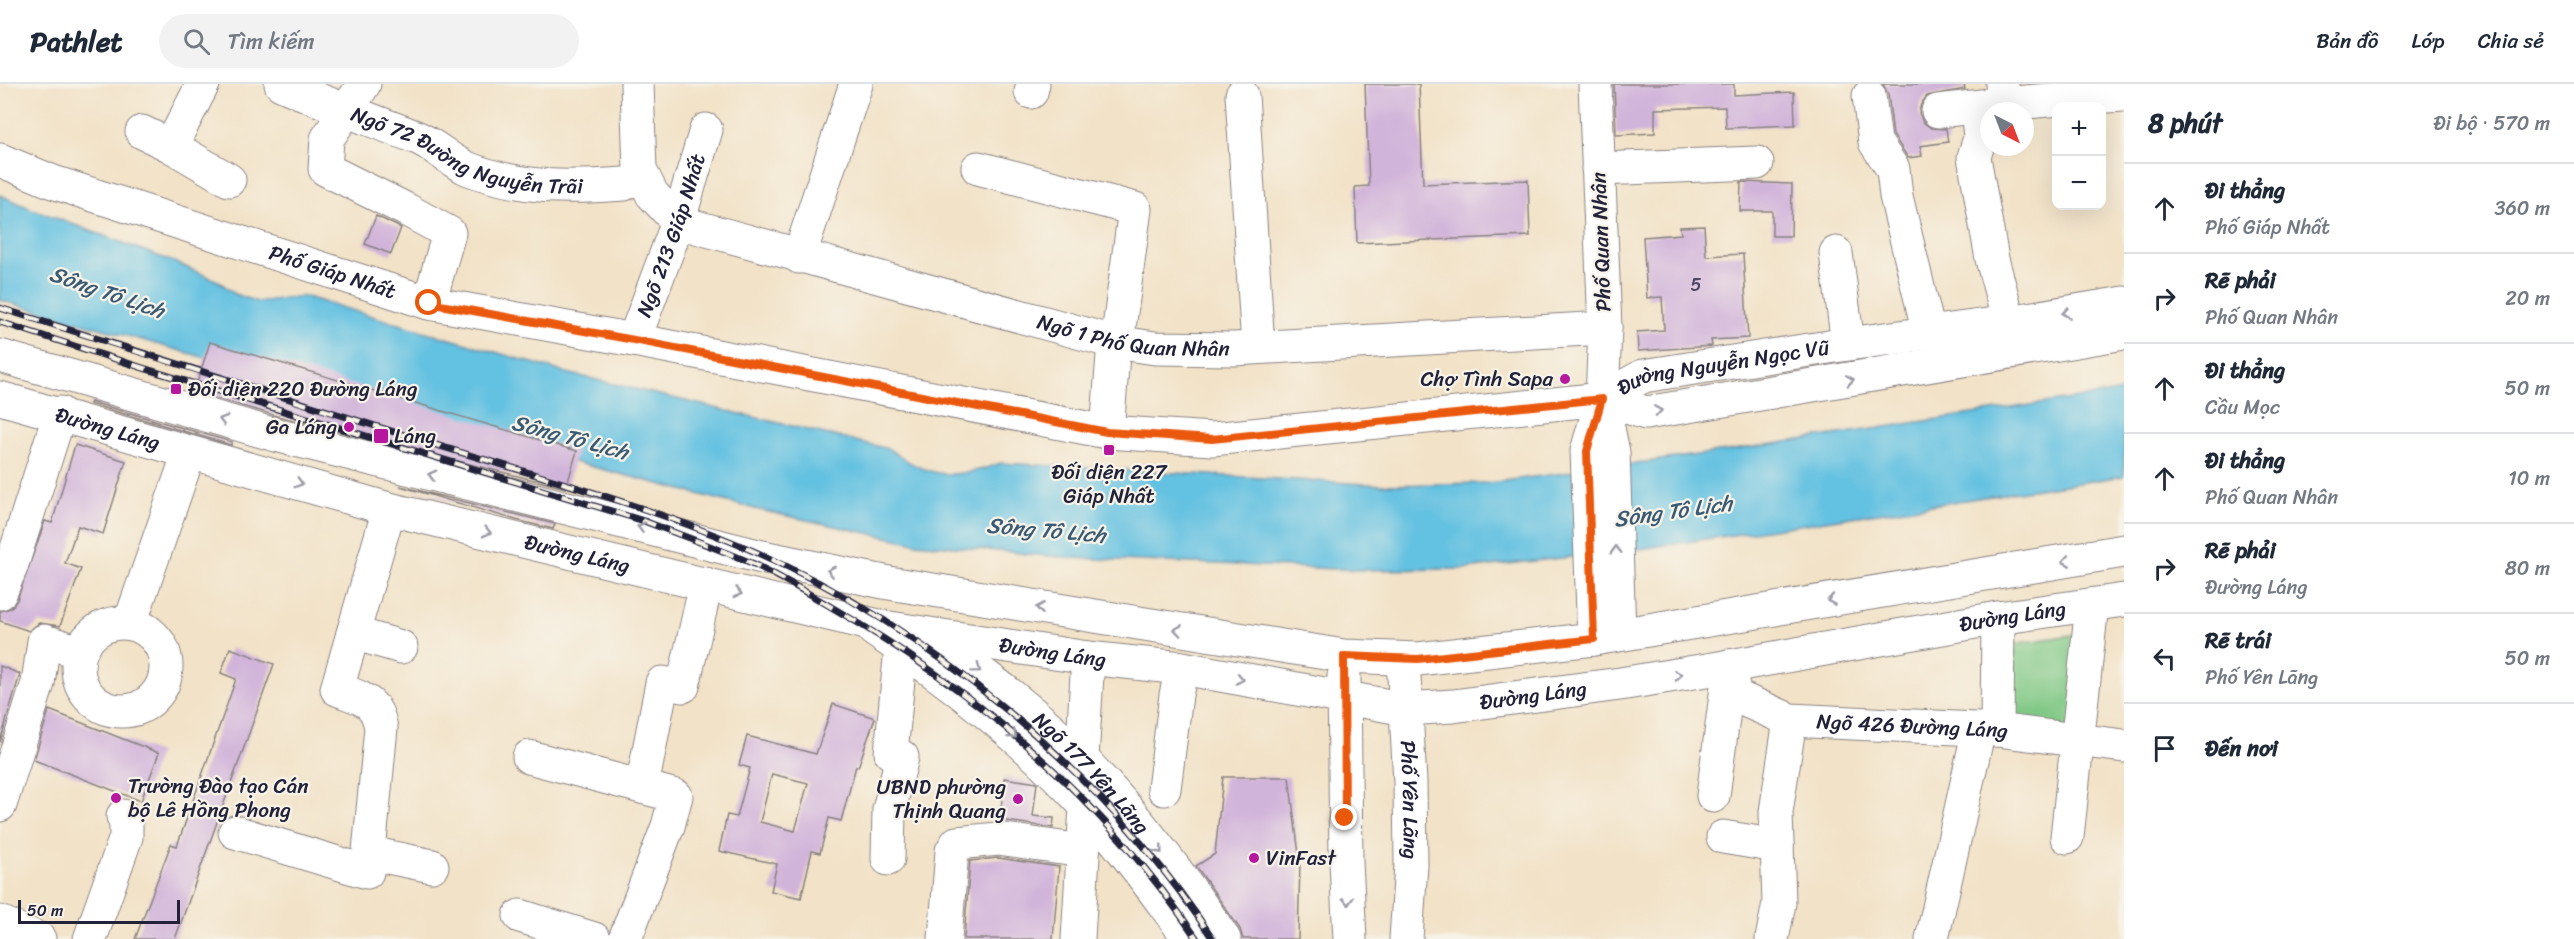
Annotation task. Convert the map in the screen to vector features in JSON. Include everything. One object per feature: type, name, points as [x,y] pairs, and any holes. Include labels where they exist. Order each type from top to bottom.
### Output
[{"type":"main road","points":[[171,146],[203,84]]},
{"type":"main road","name":"Ngõ 72 Đường Nguyễn Trãi","points":[[281,84],[347,112],[421,139],[468,169],[525,185],[574,188],[624,184]]},
{"type":"main road","points":[[364,84],[327,139],[325,169],[449,233],[429,303]]},
{"type":"main road","points":[[637,84],[640,170],[652,194],[678,222]]},
{"type":"main road","points":[[800,256],[856,84]]},
{"type":"main road","name":"Phố Quan Nhân","points":[[1595,84],[1605,328],[1600,451],[1606,622]]},
{"type":"main road","points":[[1938,111],[1994,98],[2071,102],[2124,95]]},
{"type":"main road","points":[[1242,96],[1258,348]]},
{"type":"main road","points":[[1869,96],[1875,142],[1893,169],[1896,196],[1929,333]]},
{"type":"main road","points":[[1994,98],[1974,157],[1992,260],[2009,322]]},
{"type":"main road","name":"Ngõ 213 Giáp Nhất","points":[[634,340],[678,222],[706,130]]},
{"type":"main road","points":[[142,132],[229,180]]},
{"type":"main road","name":"Phố Giáp Nhất","points":[[0,160],[53,182],[429,303],[634,340],[1107,432],[1212,439],[1602,399]]},
{"type":"main road","points":[[1598,169],[1757,163]]},
{"type":"main road","points":[[978,168],[1135,209],[1115,342],[1107,432]]},
{"type":"main road","name":"Ngõ 1 Phố Quan Nhân","points":[[678,222],[1115,342],[1155,348],[1258,348],[1605,328]]},
{"type":"main road","points":[[1836,253],[1848,344]]},
{"type":"main road","name":"Đường Nguyễn Ngọc Vũ","points":[[1602,399],[1643,376],[2124,303]]},
{"type":"main road","name":"Đường Nguyễn Ngọc Vũ","points":[[1602,399],[1646,413],[2124,333]]},
{"type":"main road","name":"Đường Láng","points":[[0,356],[272,434],[762,557],[889,583],[1344,656],[1403,659],[1606,622],[1888,591],[2124,551]]},
{"type":"main road","name":"Đường Láng","points":[[0,398],[60,413],[189,453],[389,509],[861,622],[915,641],[1182,668],[1406,709],[1486,702],[1729,666],[1998,618],[2124,600]]},
{"type":"main road","points":[[0,593],[11,567],[60,413]]},
{"type":"main road","points":[[260,472],[272,434]]},
{"type":"main road","points":[[130,623],[189,453]]},
{"type":"main road","points":[[235,832],[367,872],[381,728],[379,716],[368,701],[337,689],[389,509]]},
{"type":"main road","points":[[642,787],[662,683],[683,686],[706,584]]},
{"type":"main road","points":[[1888,591],[1895,636]]},
{"type":"main road","points":[[2067,837],[2092,605]]},
{"type":"main road","points":[[1932,939],[1988,729],[1998,618]]},
{"type":"main road","points":[[114,623],[130,623],[144,628],[155,636],[163,648],[167,662],[166,677],[160,690],[144,705],[124,712],[110,710],[96,704],[86,693],[80,680],[78,666],[80,652],[88,638],[100,629],[114,623]]},
{"type":"main road","points":[[352,633],[401,647]]},
{"type":"main road","points":[[0,805],[38,682],[44,641],[80,652]]},
{"type":"main road","points":[[915,641],[945,679],[1031,751],[1086,806],[1148,882],[1190,939]]},
{"type":"main road","points":[[888,859],[890,810],[902,757],[891,753],[915,641]]},
{"type":"main road","name":"Ngõ 177 Yên Lãng","points":[[915,641],[1002,688],[1082,759],[1175,870],[1224,939]]},
{"type":"main road","points":[[1344,656],[1346,862],[1350,939]]},
{"type":"main road","points":[[1078,939],[1086,806],[1082,759],[1088,658]]},
{"type":"main road","name":"Phố Yên Lãng","points":[[1403,659],[1411,865],[1406,939]]},
{"type":"main road","points":[[1713,796],[1729,666]]},
{"type":"main road","name":"Ngõ 426 Đường Láng","points":[[1729,666],[1735,696],[1790,720],[1988,729],[2124,746]]},
{"type":"main road","points":[[1164,789],[1176,695],[1182,668]]},
{"type":"main road","points":[[1772,939],[1779,903],[1776,812],[1790,720]]},
{"type":"main road","points":[[530,758],[676,796],[668,826],[625,939]]},
{"type":"main road","points":[[90,939],[126,837],[126,824],[123,816]]},
{"type":"main road","points":[[1723,837],[1777,846]]},
{"type":"main road","points":[[945,939],[952,851],[957,843],[998,839],[1083,851]]},
{"type":"main road","points":[[369,853],[432,866]]},
{"type":"main road","points":[[520,916],[594,939]]},
{"type":"main road","points":[[0,922],[39,939]]},
{"type":"green space","points":[[2086,633],[2080,744],[2003,735],[2005,645]]},
{"type":"water","name":"Sông Tô Lịch","points":[[0,195],[174,262],[218,281],[235,294],[257,302],[303,296],[567,373],[889,449],[917,466],[943,474],[969,472],[1001,463],[1384,485],[1489,483],[1727,451],[2124,391],[2124,476],[1640,549],[1465,569],[1361,570],[1070,558],[915,543],[759,510],[582,464],[0,300]]},
{"type":"building","points":[[1365,84],[1419,84],[1423,184],[1528,180],[1530,236],[1357,243],[1355,187],[1369,186]]},
{"type":"building","points":[[1614,84],[1734,84],[1734,95],[1794,92],[1795,125],[1726,128],[1725,107],[1655,109],[1655,133],[1616,135]]},
{"type":"building","points":[[1883,84],[1964,84],[1965,89],[1927,96],[1921,104],[1919,113],[1923,122],[1931,128],[1946,129],[1948,142],[1920,146],[1922,156],[1908,158],[1893,135],[1888,94]]},
{"type":"building","points":[[1741,182],[1792,184],[1791,236],[1772,236],[1772,211],[1740,211]]},
{"type":"building","points":[[376,216],[401,228],[391,254],[365,244]]},
{"type":"building","points":[[1704,226],[1706,256],[1743,254],[1748,338],[1711,340],[1712,346],[1638,351],[1637,332],[1664,330],[1662,297],[1647,298],[1643,237],[1681,234],[1680,227]]},
{"type":"building","points":[[210,342],[577,451],[566,488],[277,416],[194,392]]},
{"type":"building","points":[[91,402],[232,442],[231,445],[90,404]]},
{"type":"building","points":[[75,445],[126,461],[103,534],[78,526],[65,563],[81,569],[60,626],[39,623],[29,631],[0,621],[0,611],[11,608],[17,600],[45,521],[52,523]]},
{"type":"building","points":[[400,486],[555,524],[553,529],[516,520]]},
{"type":"building","points":[[230,648],[274,664],[175,939],[135,939],[171,844],[177,846],[236,679],[221,673]]},
{"type":"building","points":[[0,666],[20,674],[0,742]]},
{"type":"building","points":[[833,704],[875,718],[858,767],[856,766],[841,821],[829,818],[820,853],[812,851],[801,898],[771,891],[777,864],[719,851],[727,815],[737,817],[750,768],[739,765],[747,736],[816,754]],"holes":[[[772,774],[808,783],[795,831],[760,822]]]},
{"type":"building","points":[[49,710],[159,753],[141,801],[34,760]]},
{"type":"building","name":"VinFast","points":[[1223,777],[1289,777],[1300,862],[1298,939],[1243,939],[1240,929],[1196,866],[1215,854]]},
{"type":"building","name":"UBND phường Thịnh Quang","points":[[1004,778],[1037,783],[1033,816],[1054,818],[1053,828],[1000,820]]},
{"type":"building","points":[[998,858],[1059,867],[1053,939],[964,939],[970,861]]},
{"type":"railway","points":[[0,308],[625,503],[705,531],[812,579],[879,618],[944,661],[1006,710],[1065,762],[1119,818],[1169,877],[1213,939]]},
{"type":"railway","points":[[0,322],[644,521],[764,569],[886,640],[938,675],[1034,752],[1121,840],[1161,888],[1197,939]]},
{"type":"place","name":"Chợ Tình Sapa","points":[[1565,379]]},
{"type":"place","name":"Đối diện 220 Đường Láng","points":[[176,389]]},
{"type":"place","name":"Ga Láng","points":[[349,427]]},
{"type":"place","name":"Láng","points":[[381,436]]},
{"type":"place","name":"Đối diện 227 Giáp Nhất","points":[[1109,450]]},
{"type":"place","name":"Trường Đào tạo Cán bộ Lê Hồng Phong","points":[[116,798]]},
{"type":"place","name":"UBND phường Thịnh Quang","points":[[1018,799]]},
{"type":"place","name":"VinFast","points":[[1254,858]]},
{"type":"route","points":[[429,303],[634,340],[1107,432],[1151,436],[1212,439],[1602,399],[1587,451],[1594,639],[1418,659],[1344,656],[1345,818]]}]
